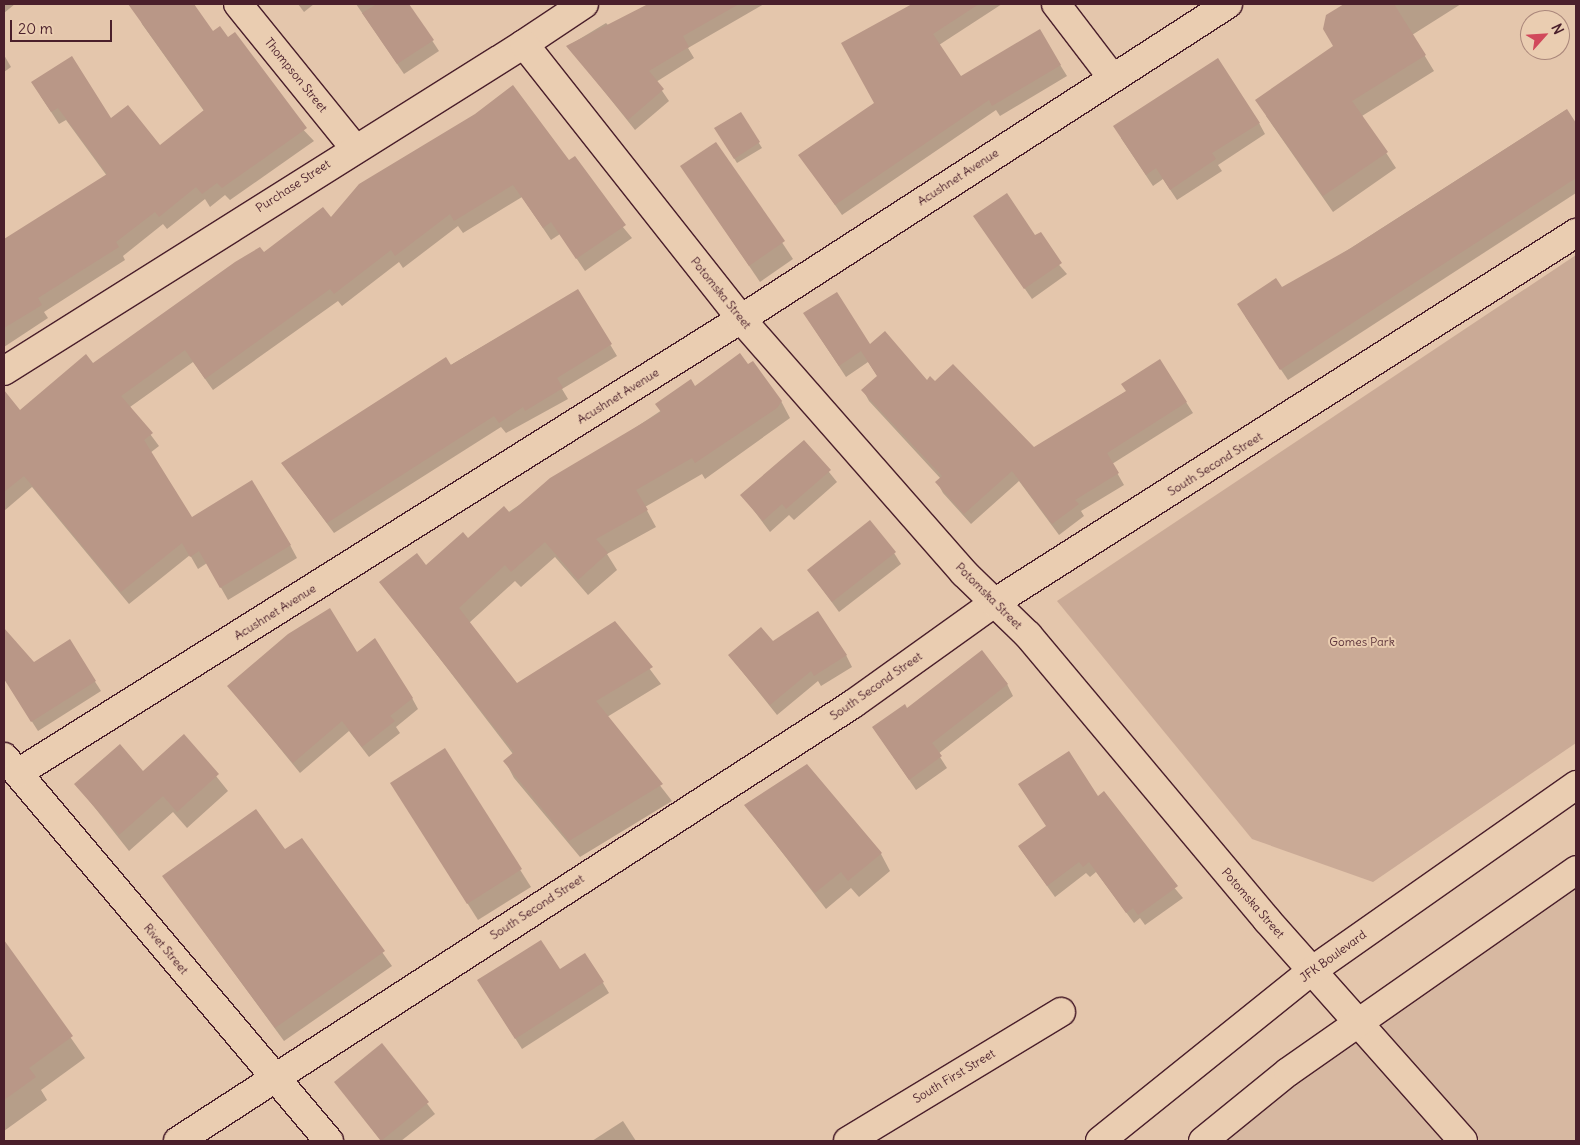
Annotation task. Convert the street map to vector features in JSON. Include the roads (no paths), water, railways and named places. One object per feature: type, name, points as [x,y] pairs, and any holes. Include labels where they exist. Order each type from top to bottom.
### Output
[{"type":"street","name":"Thompson Street","points":[[238,4],[354,147]]},
{"type":"street","name":"Purchase Street","points":[[4,371],[354,147],[524,44],[584,4]]},
{"type":"street","points":[[1056,4],[1111,76]]},
{"type":"street","name":"Acushnet Avenue","points":[[8,771],[741,318],[1111,76],[1228,4]]},
{"type":"street","name":"Potomska Street","points":[[524,44],[741,318],[994,603],[1028,634],[1313,970],[1360,1021],[1463,1141]]},
{"type":"street","name":"South Second Street","points":[[178,1141],[273,1076],[853,704],[994,603],[1576,233]]},
{"type":"street","name":"Rivet Street","points":[[8,771],[329,1141]]},
{"type":"street","name":"JFK Boulevard","points":[[1100,1141],[1313,970],[1576,785]]},
{"type":"street","points":[[1203,1141],[1360,1021],[1576,870]]},
{"type":"street","name":"South First Street","points":[[848,1141],[1061,1012]]},
{"type":"park label","name":"Gomes Park","points":[[1362,642]]}]
